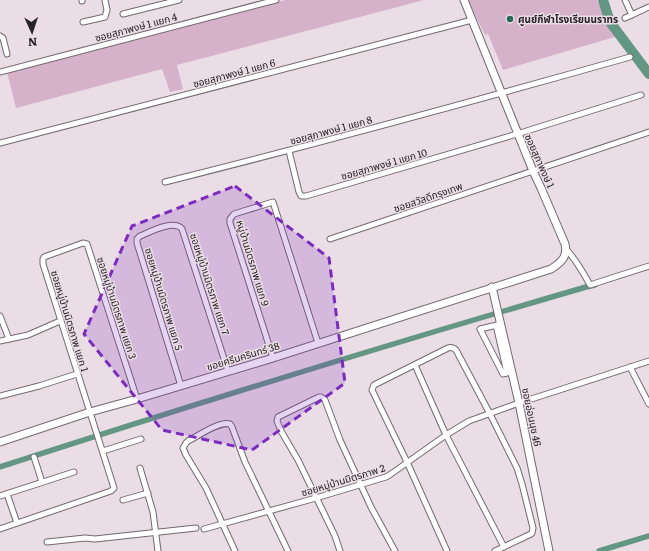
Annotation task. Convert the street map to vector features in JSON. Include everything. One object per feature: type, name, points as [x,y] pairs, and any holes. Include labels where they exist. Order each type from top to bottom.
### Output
[{"type":"street","points":[[83,22],[105,17],[107,10],[105,0]]},
{"type":"street","points":[[123,14],[179,0]]},
{"type":"street","name":"ซอยสุภาพงษ์ 1 แยก 4","points":[[0,72],[276,0]]},
{"type":"street","name":"ซอยสุภาพงษ์ 1","points":[[464,0],[532,171],[541,188],[566,249]]},
{"type":"street","points":[[625,0],[632,15]]},
{"type":"street","points":[[625,18],[649,7]]},
{"type":"street","name":"ซอยสุภาพงษ์ 1 แยก 6","points":[[0,143],[472,20]]},
{"type":"street","points":[[0,36],[2,38],[6,54]]},
{"type":"street","name":"ซอยสุภาพงษ์ 1 แยก 8","points":[[165,182],[289,151],[630,57]]},
{"type":"street","name":"ซอยสุภาพงษ์ 1 แยก 10","points":[[289,151],[299,192],[301,196],[306,196],[517,134],[641,95]]},
{"type":"street","name":"ซอยสวัสดีกรุงเทพ","points":[[330,240],[649,132]]},
{"type":"street","name":"หมู่บ้านมิตรภาพ แยก 9","points":[[273,358],[230,224],[230,219],[234,214],[273,202],[318,343]]},
{"type":"street","name":"ซอยหมู่บ้านมิตรภาพ แยก 7","points":[[157,230],[174,225],[181,227],[228,371]]},
{"type":"street","name":"ซอยหมู่บ้านมิตรภาพ แยก 5","points":[[157,230],[140,236],[137,243],[181,386]]},
{"type":"street","name":"ซอยหมู่บ้านมิตรภาพ แยก 3","points":[[66,249],[83,243],[88,246],[137,399]]},
{"type":"street","name":"ซอยหมู่บ้านมิตรภาพ แยก 1","points":[[17,523],[113,490],[114,485],[77,374],[42,261],[44,257],[66,249]]},
{"type":"street","points":[[566,249],[577,263],[590,285],[649,266]]},
{"type":"street","points":[[492,288],[551,269],[563,259],[566,249]]},
{"type":"street","name":"ซอยศรีนครินทร์ 38","points":[[0,442],[90,412],[273,358],[492,288]]},
{"type":"street","name":"ซอยอ่อนนุช 46","points":[[492,288],[519,403],[549,551]]},
{"type":"street","points":[[0,316],[9,339]]},
{"type":"street","points":[[0,341],[34,333],[60,321]]},
{"type":"street","points":[[499,323],[507,373],[503,374],[480,330],[499,323]]},
{"type":"street","points":[[447,551],[407,462],[372,390],[374,385],[448,348],[454,348],[456,350],[517,468],[533,528],[532,532],[495,551]]},
{"type":"street","name":"ซอยหมู่บ้านมิตรภาพ 2","points":[[204,529],[361,485],[391,474],[446,435],[469,421],[519,403],[649,361]]},
{"type":"street","points":[[415,364],[446,435],[504,547]]},
{"type":"street","points":[[630,367],[649,404]]},
{"type":"street","points":[[0,396],[77,374]]},
{"type":"street","points":[[340,551],[335,536],[298,460],[280,431],[276,421],[278,417],[319,397],[325,400],[340,440],[361,485],[376,516],[396,551]]},
{"type":"street","points":[[235,551],[206,488],[186,455],[184,448],[188,441],[224,423],[230,424],[232,427],[245,462],[288,551]]},
{"type":"street","points":[[102,451],[141,439]]},
{"type":"street","points":[[34,457],[42,482]]},
{"type":"street","points":[[140,468],[153,512],[158,551]]},
{"type":"street","points":[[0,496],[74,472]]},
{"type":"street","points":[[123,500],[148,493]]},
{"type":"street","points":[[0,529],[17,523],[7,494]]},
{"type":"street","points":[[48,542],[85,538],[95,539],[196,528]]},
{"type":"highlighted area","points":[[235,186],[329,258],[345,383],[252,450],[162,430],[84,334],[132,226]]},
{"type":"shaded area","points":[[285,0],[424,0],[177,65],[183,89],[170,92],[162,69],[16,108],[7,72]]},
{"type":"shaded area","points":[[468,0],[597,0],[598,3],[604,8],[609,23],[618,36],[503,70],[488,34],[485,35]]},
{"type":"waterway","points":[[603,0],[610,22],[649,74]]},
{"type":"waterway","points":[[0,467],[292,375],[595,285]]},
{"type":"waterway","points":[[599,551],[649,536]]},
{"type":"place","name":"ศูนย์กีฬาโรงเรียนนราทร","points":[[510,19]]}]
